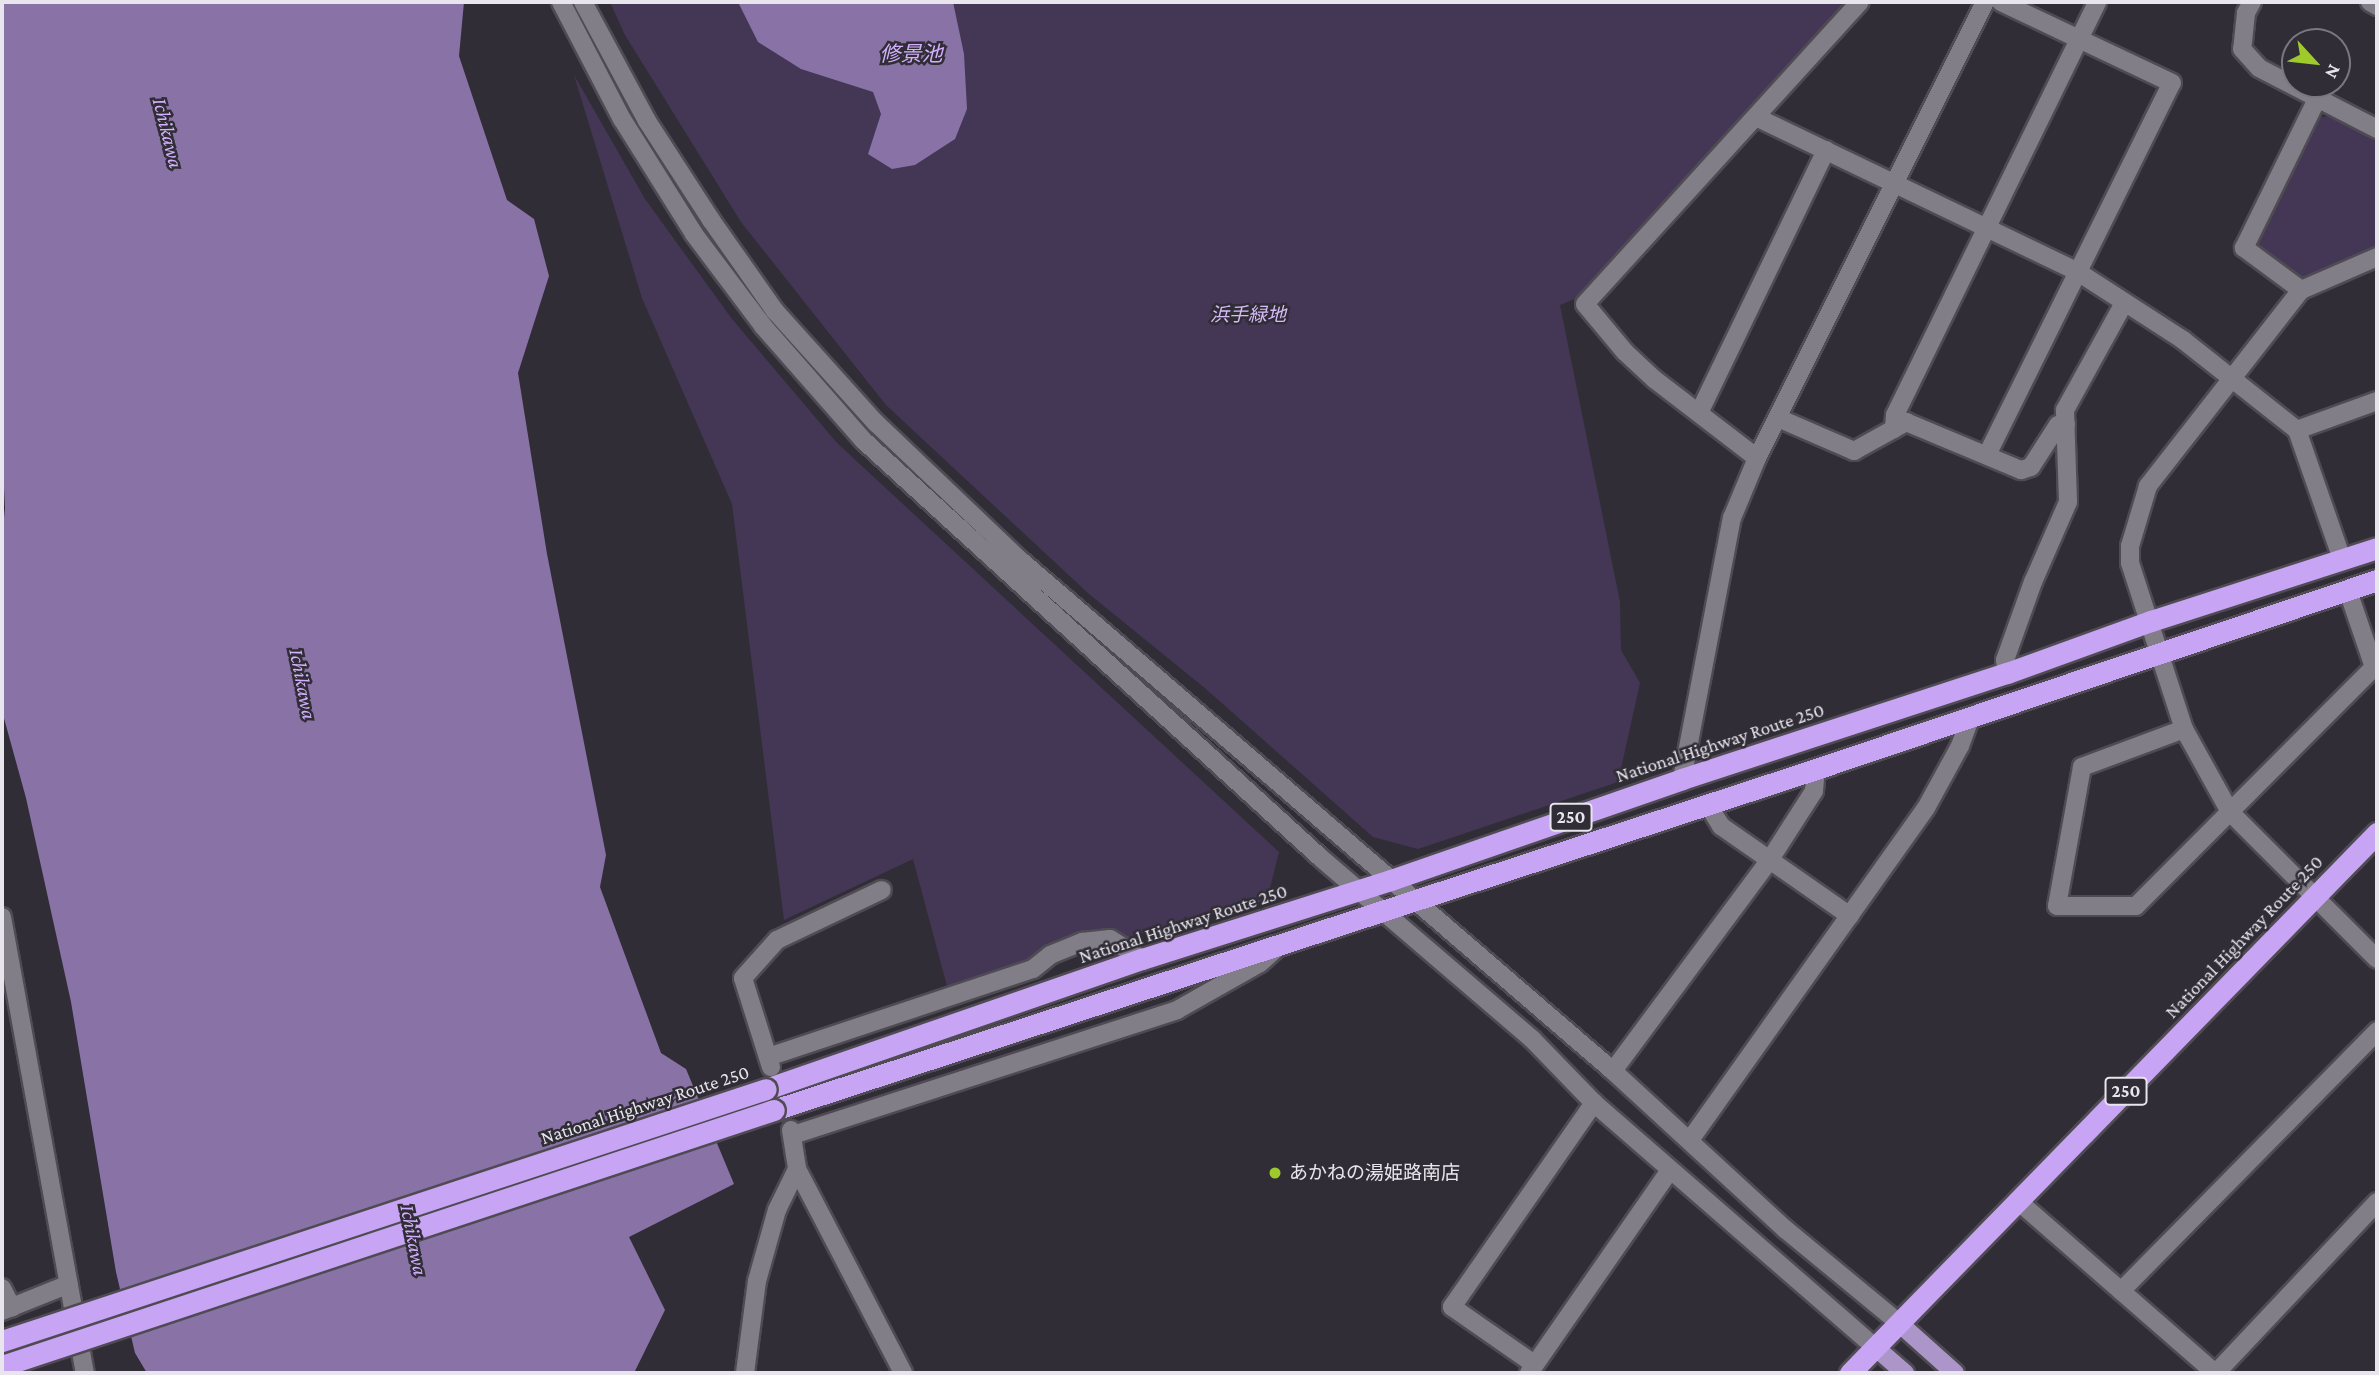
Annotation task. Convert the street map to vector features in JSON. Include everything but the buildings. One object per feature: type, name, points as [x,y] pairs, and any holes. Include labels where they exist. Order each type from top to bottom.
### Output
[{"type":"highway","name":"National Highway Route 250","points":[[2,1341],[766,1089],[1142,959],[1391,880],[1682,779],[2007,673],[2151,621],[2377,548]]},
{"type":"highway","name":"250","points":[[2,1366],[1380,910],[1816,769],[2377,580]]},
{"type":"highway","name":"National Highway Route 250","points":[[1850,1373],[2377,833]]},
{"type":"main road","points":[[1899,1323],[1955,1373]]},
{"type":"main road","points":[[1875,1347],[1905,1373]]},
{"type":"street","points":[[561,2],[622,118],[694,234],[763,326],[883,459],[1357,891],[1532,1039],[1594,1103],[1875,1347]]},
{"type":"street","points":[[583,2],[647,121],[775,311],[897,443],[1020,560],[1412,901],[1613,1071],[1785,1229],[1899,1323]]},
{"type":"street","points":[[1758,458],[1625,352],[1585,304],[1860,2]]},
{"type":"street","points":[[1682,779],[1732,518],[1758,458],[1985,2]]},
{"type":"street","points":[[1987,455],[2172,83],[2001,2]]},
{"type":"street","points":[[1894,429],[1895,415],[1989,229],[2097,2]]},
{"type":"street","points":[[2252,2],[2246,13],[2242,48],[2259,68],[2377,129]]},
{"type":"street","points":[[2370,2],[2377,6]]},
{"type":"street","points":[[2301,290],[2244,248],[2317,99]]},
{"type":"street","points":[[1756,117],[2078,272],[2183,340],[2297,430],[2342,559]]},
{"type":"street","points":[[1699,413],[1826,150]]},
{"type":"street","points":[[2377,257],[2301,290],[2148,486],[2130,546],[2130,563],[2184,729],[2230,812],[2312,898],[2377,959]]},
{"type":"street","points":[[2007,673],[2005,660],[2023,608],[2068,502],[2065,410],[2111,322],[2124,303]]},
{"type":"street","points":[[2297,430],[2377,401]]},
{"type":"street","points":[[1778,418],[1854,451],[1906,422],[2021,470],[2031,467],[2058,425],[2066,424]]},
{"type":"street","points":[[883,459],[897,443]]},
{"type":"street","points":[[2184,729],[2082,767],[2057,905],[2136,906],[2374,667],[2348,591]]},
{"type":"street","points":[[1690,1140],[1926,808],[1960,746],[1970,718]]},
{"type":"street","points":[[1613,1071],[1769,861],[1814,791],[1816,769]]},
{"type":"street","points":[[1708,804],[1721,826],[1850,916]]},
{"type":"street","points":[[882,890],[777,940],[743,978],[769,1062],[1032,970],[1050,955],[1082,942],[1110,939],[1142,959]]},
{"type":"street","points":[[2,916],[85,1373]]},
{"type":"street","points":[[903,1373],[797,1169],[792,1132],[1177,1010],[1260,963],[1282,943]]},
{"type":"street","points":[[2121,1291],[2377,1031]]},
{"type":"street","points":[[1594,1103],[1452,1307],[1532,1369],[1670,1170]]},
{"type":"street","points":[[745,1373],[757,1281],[777,1210],[797,1169]]},
{"type":"street","points":[[2019,1202],[2216,1373],[2377,1202]]},
{"type":"street","points":[[2,1288],[7,1309],[69,1284]]},
{"type":"green space","name":"浜手緑地","points":[[610,2],[1850,2],[1586,294],[1560,305],[1620,602],[1621,650],[1640,683],[1618,782],[1418,849],[1373,837],[1206,689],[1089,594],[886,405],[741,222],[625,35]]},
{"type":"green space","points":[[574,75],[645,199],[732,319],[837,443],[1279,852],[1267,900],[947,986],[913,859],[784,920],[732,504],[642,298]]},
{"type":"green space","points":[[2332,115],[2377,139],[2377,248],[2302,280],[2276,265],[2261,249],[2257,239],[2319,118]]},
{"type":"water","name":"Ichikawa","points":[[2,2],[464,2],[459,56],[507,200],[534,219],[549,276],[518,373],[547,554],[606,855],[600,887],[661,1053],[686,1069],[734,1184],[629,1237],[665,1310],[634,1373],[147,1373],[135,1353],[116,1272],[71,1002],[26,798],[2,711],[2,538],[5,508],[2,449]]},
{"type":"water","name":"修景池","points":[[738,2],[953,2],[964,54],[967,109],[955,139],[915,165],[892,169],[868,154],[881,114],[873,92],[801,69],[758,42]]},
{"type":"place","name":"あかねの湯姫路南店","points":[[1275,1173]]}]
